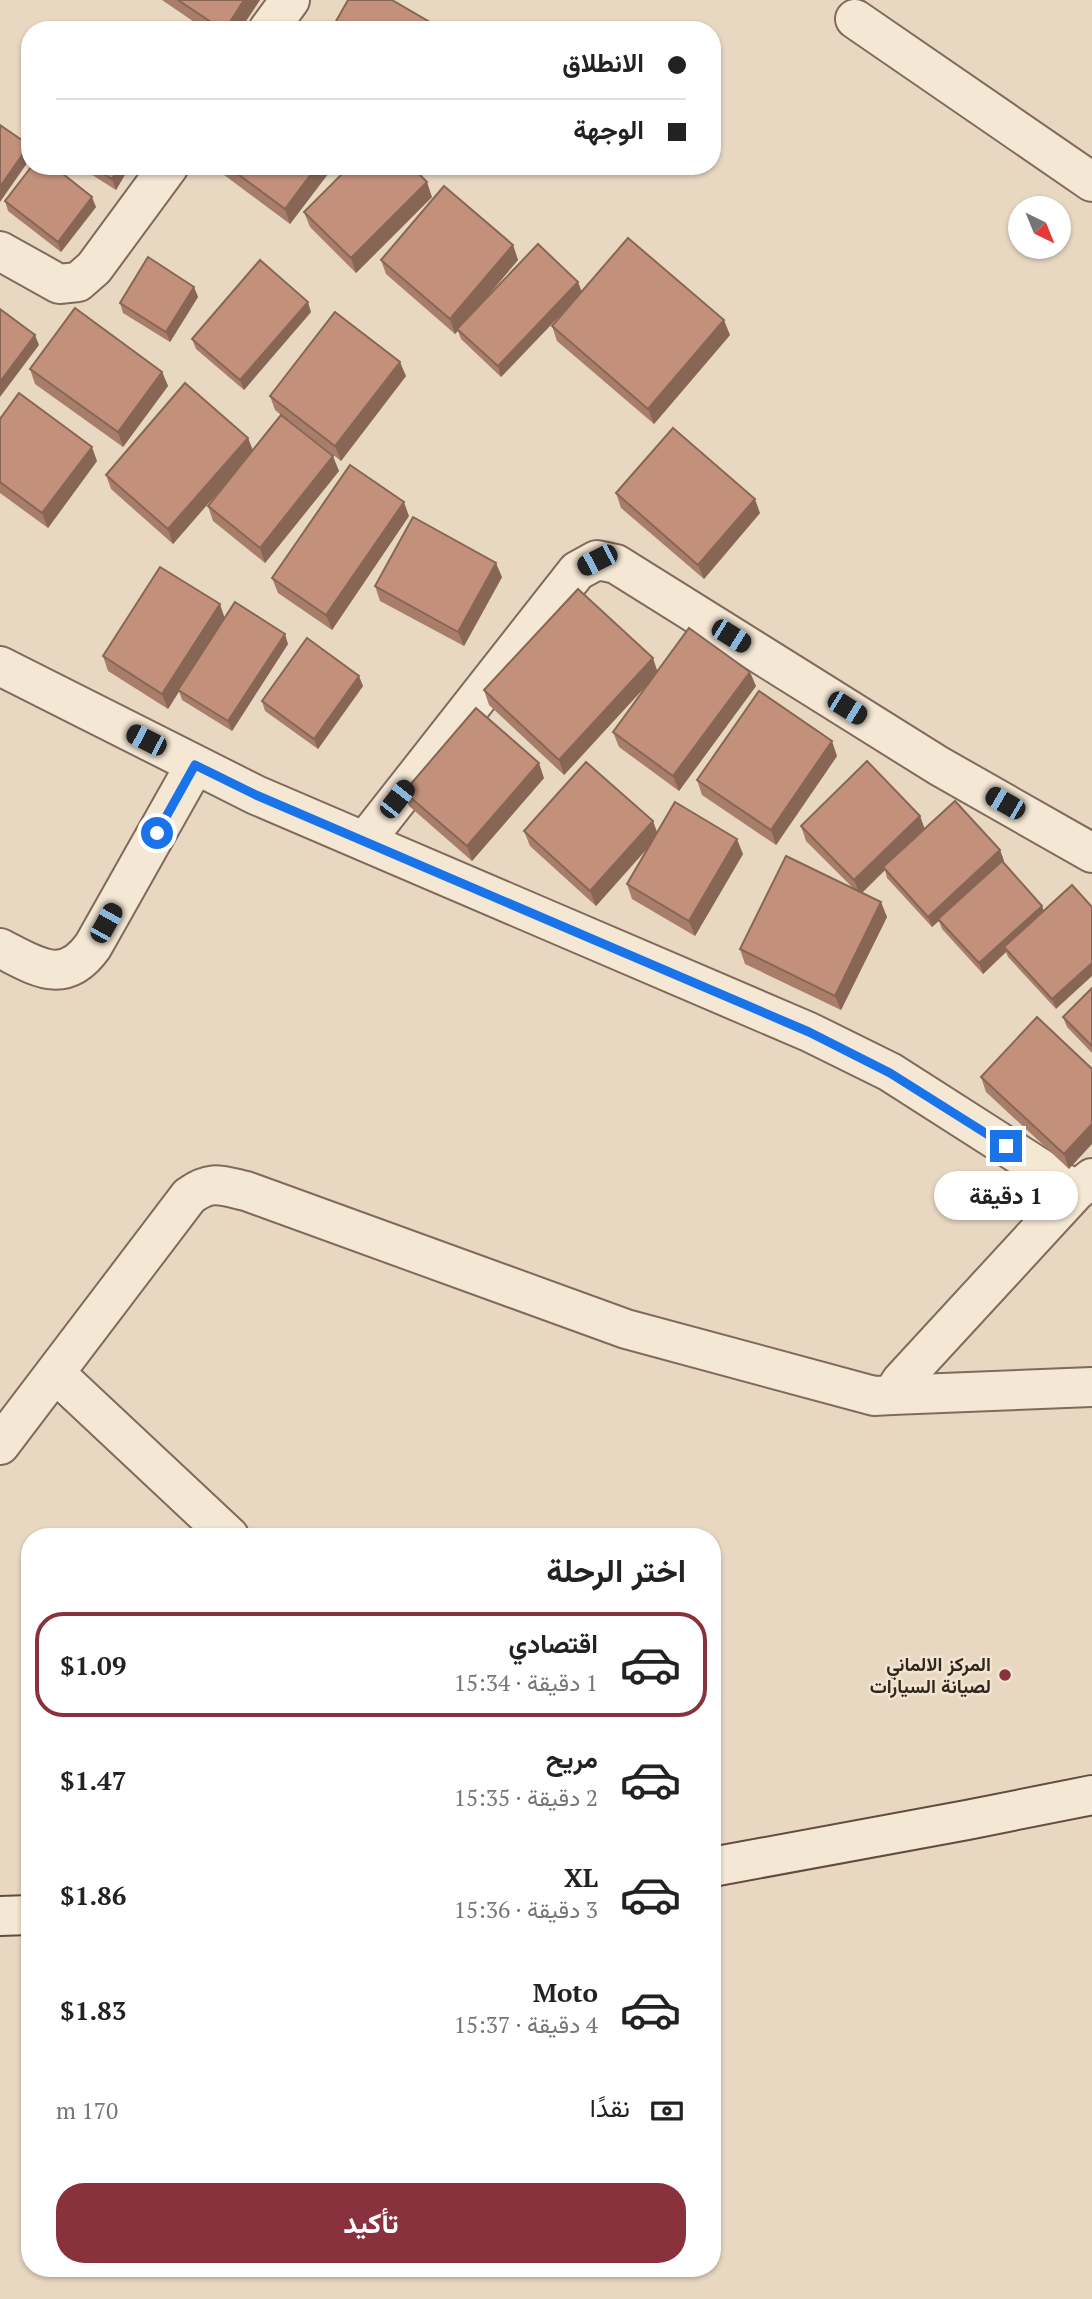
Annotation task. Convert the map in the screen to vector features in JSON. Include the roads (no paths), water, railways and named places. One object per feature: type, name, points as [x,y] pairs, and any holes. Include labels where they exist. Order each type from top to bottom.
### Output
[{"type":"street","points":[[275,21],[290,0]]},
{"type":"street","points":[[855,19],[1092,182]]},
{"type":"street","points":[[0,251],[59,284],[78,282],[94,268],[162,175]]},
{"type":"street","points":[[365,841],[577,571],[597,560],[616,564],[939,766],[1092,853]]},
{"type":"street","points":[[0,666],[256,795],[809,1032],[890,1073],[1084,1184],[901,1381],[892,1395]]},
{"type":"street","points":[[0,948],[39,967],[54,971],[70,968],[84,959],[195,765]]},
{"type":"street","points":[[0,1445],[189,1196],[203,1186],[222,1185],[246,1191],[626,1329],[874,1396],[1092,1387]]},
{"type":"street","points":[[55,1373],[220,1528]]},
{"type":"street","points":[[721,1865],[1092,1795]]},
{"type":"street","points":[[0,1916],[21,1915]]},
{"type":"place","name":"المركز الالماني لصيانة السيارات","points":[[1005,1675]]}]
